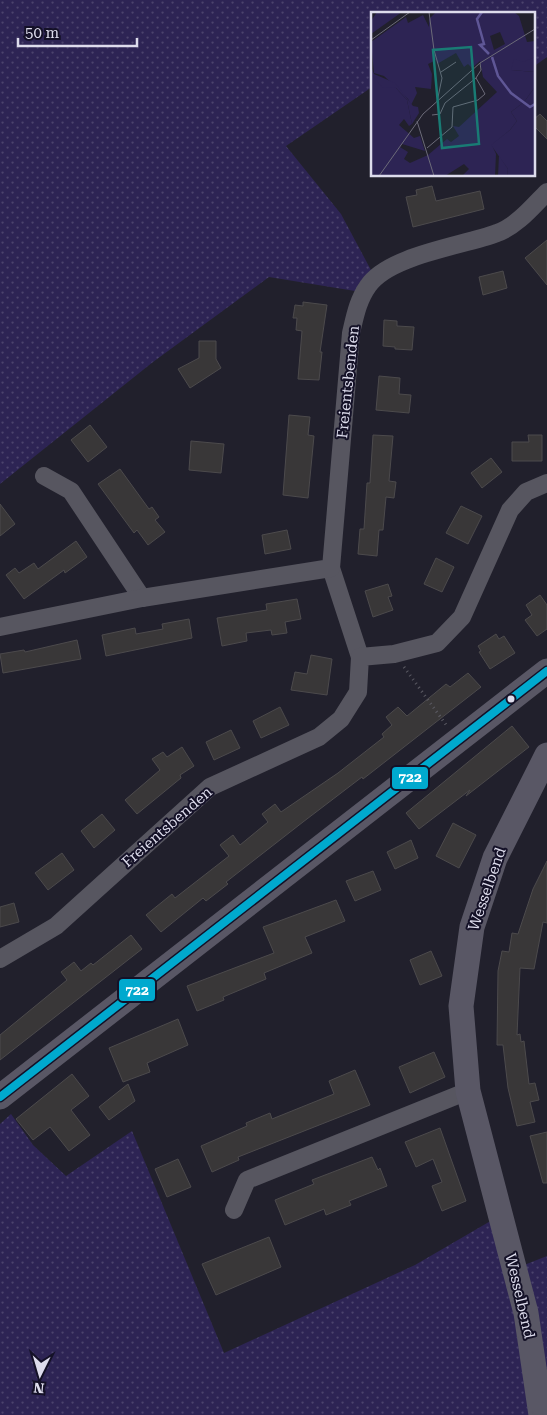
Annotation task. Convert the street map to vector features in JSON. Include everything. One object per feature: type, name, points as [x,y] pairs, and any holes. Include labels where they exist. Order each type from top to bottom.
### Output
[{"type":"street","name":"Freientsbenden","points":[[0,959],[56,926],[210,787],[319,737],[341,719],[358,692],[360,657],[331,568],[351,333],[358,305],[369,284],[392,266],[498,233],[518,220],[547,192]]},
{"type":"street","points":[[44,476],[71,491],[142,598]]},
{"type":"street","points":[[360,657],[394,654],[437,644],[462,617],[510,510],[526,492],[547,483]]},
{"type":"street","points":[[0,627],[142,598],[331,568]]},
{"type":"street","points":[[0,1097],[547,672]]},
{"type":"street","name":"Wesselbend","points":[[541,1415],[526,1314],[468,1091],[461,1006],[472,927],[495,858],[547,755]]},
{"type":"street","points":[[234,1210],[247,1180],[468,1091]]},
{"type":"path","points":[[394,654],[458,741]]},
{"type":"shaded area","points":[[0,0],[547,0],[547,57],[534,66],[534,12],[371,12],[371,88],[286,146],[341,214],[372,272],[355,291],[269,277],[153,362],[0,484]]},
{"type":"shaded area","points":[[11,1114],[33,1145],[66,1176],[132,1131],[224,1353],[415,1265],[506,1212],[519,1267],[547,1256],[547,1415],[0,1415],[0,1124]]},
{"type":"building","points":[[540,114],[547,121],[547,139],[534,126],[534,119]]},
{"type":"building","points":[[432,186],[436,201],[480,191],[484,209],[413,227],[406,197],[417,195],[416,190]]},
{"type":"building","points":[[547,240],[547,285],[525,258]]},
{"type":"building","points":[[503,271],[507,288],[483,295],[479,277]]},
{"type":"building","points":[[303,302],[327,305],[320,352],[322,352],[319,380],[298,379],[302,331],[296,330],[297,318],[293,318],[295,305],[303,306]]},
{"type":"building","points":[[384,320],[397,321],[397,326],[414,327],[412,350],[383,346]]},
{"type":"building","points":[[199,341],[216,341],[216,359],[221,368],[190,388],[178,369],[199,358]]},
{"type":"building","points":[[379,376],[400,378],[399,394],[411,395],[409,413],[376,410]]},
{"type":"building","points":[[289,415],[310,417],[308,435],[314,436],[308,498],[283,495]]},
{"type":"building","points":[[90,425],[107,447],[88,462],[71,440]]},
{"type":"building","points":[[373,435],[393,436],[389,481],[396,482],[394,498],[386,497],[383,530],[379,530],[377,556],[358,554],[360,529],[364,529],[367,483],[370,483]]},
{"type":"building","points":[[528,435],[542,435],[542,461],[512,461],[512,442],[529,442]]},
{"type":"building","points":[[191,441],[224,444],[221,473],[189,470]]},
{"type":"building","points":[[491,458],[502,472],[482,488],[471,473]]},
{"type":"building","points":[[120,469],[149,509],[152,507],[159,517],[155,520],[165,532],[148,545],[137,530],[134,533],[98,484]]},
{"type":"building","points":[[0,504],[15,524],[0,536]]},
{"type":"building","points":[[461,506],[482,516],[468,544],[446,533]]},
{"type":"building","points":[[287,530],[291,549],[265,554],[262,535]]},
{"type":"building","points":[[76,541],[87,557],[65,573],[64,570],[24,599],[6,575],[15,568],[19,573],[34,563],[38,569]]},
{"type":"building","points":[[436,558],[454,567],[442,592],[424,584]]},
{"type":"building","points":[[388,584],[392,596],[388,597],[393,610],[373,617],[365,591]]},
{"type":"building","points":[[540,595],[547,605],[547,629],[537,636],[525,620],[532,615],[526,605]]},
{"type":"building","points":[[297,599],[301,619],[285,622],[287,633],[272,635],[271,630],[246,633],[247,641],[222,646],[217,618],[267,610],[266,604]]},
{"type":"building","points":[[189,619],[192,638],[106,656],[102,635],[135,628],[136,634],[163,629],[162,624]]},
{"type":"building","points":[[496,634],[499,639],[504,636],[515,653],[490,669],[479,652],[481,651],[478,646]]},
{"type":"building","points":[[77,640],[81,659],[3,673],[0,654],[24,650],[25,652]]},
{"type":"building","points":[[311,655],[332,659],[327,695],[291,690],[295,672],[307,674]]},
{"type":"building","points":[[468,673],[481,687],[363,779],[362,777],[303,822],[226,882],[228,884],[206,901],[203,898],[161,932],[146,915],[172,894],[175,898],[229,856],[220,845],[233,835],[240,845],[268,822],[262,814],[275,804],[281,812],[338,773],[384,737],[382,734],[392,725],[386,717],[398,707],[407,716],[446,684],[450,687]]},
{"type":"building","points":[[280,707],[289,725],[261,738],[253,721]]},
{"type":"building","points":[[512,726],[529,747],[466,796],[470,790],[419,829],[406,813]]},
{"type":"building","points":[[231,730],[240,748],[214,760],[206,742]]},
{"type":"building","points":[[182,747],[194,766],[180,775],[181,778],[137,814],[125,800],[160,770],[152,759],[163,752],[167,757]]},
{"type":"building","points":[[102,814],[115,830],[94,848],[81,831]]},
{"type":"building","points":[[453,823],[476,835],[459,868],[436,856]]},
{"type":"building","points":[[411,840],[418,858],[395,869],[387,852]]},
{"type":"building","points":[[62,853],[74,870],[48,890],[35,873]]},
{"type":"building","points":[[547,861],[547,923],[543,922],[534,969],[520,968],[517,1035],[520,1034],[521,1042],[524,1041],[529,1084],[535,1083],[539,1100],[530,1102],[535,1122],[517,1126],[508,1088],[503,1045],[497,1045],[498,971],[502,951],[509,952],[512,933],[518,934],[533,889]]},
{"type":"building","points":[[373,871],[381,890],[355,901],[346,881]]},
{"type":"building","points":[[336,900],[345,921],[305,937],[312,953],[264,973],[266,979],[223,997],[224,1000],[197,1011],[187,986],[274,953],[263,927]]},
{"type":"building","points":[[14,903],[19,922],[0,927],[0,907]]},
{"type":"building","points":[[131,935],[142,949],[0,1060],[0,1035],[67,980],[61,972],[74,962],[81,971],[91,963],[93,965]]},
{"type":"building","points":[[431,951],[442,976],[420,985],[410,960]]},
{"type":"building","points":[[178,1019],[188,1045],[147,1063],[150,1072],[123,1082],[109,1048]]},
{"type":"building","points":[[434,1052],[445,1077],[410,1093],[399,1067]]},
{"type":"building","points":[[355,1070],[370,1105],[238,1157],[239,1160],[212,1172],[201,1146],[247,1126],[246,1123],[270,1113],[272,1119],[334,1094],[329,1081]]},
{"type":"building","points":[[72,1074],[89,1096],[71,1110],[90,1135],[69,1151],[50,1127],[33,1140],[16,1119]]},
{"type":"building","points":[[128,1084],[135,1101],[109,1120],[99,1107]]},
{"type":"building","points":[[440,1128],[466,1201],[442,1211],[432,1186],[442,1182],[433,1159],[416,1167],[405,1142]]},
{"type":"building","points":[[547,1132],[547,1183],[543,1183],[530,1136]]},
{"type":"building","points":[[372,1157],[378,1170],[380,1168],[387,1186],[349,1201],[351,1205],[326,1215],[324,1209],[285,1225],[275,1200],[314,1184],[312,1180]]},
{"type":"building","points":[[178,1159],[191,1187],[167,1197],[155,1169]]},
{"type":"building","points":[[269,1237],[281,1267],[216,1295],[202,1264]]},
{"type":"transit line","name":"722","points":[[0,1097],[547,671]]}]
